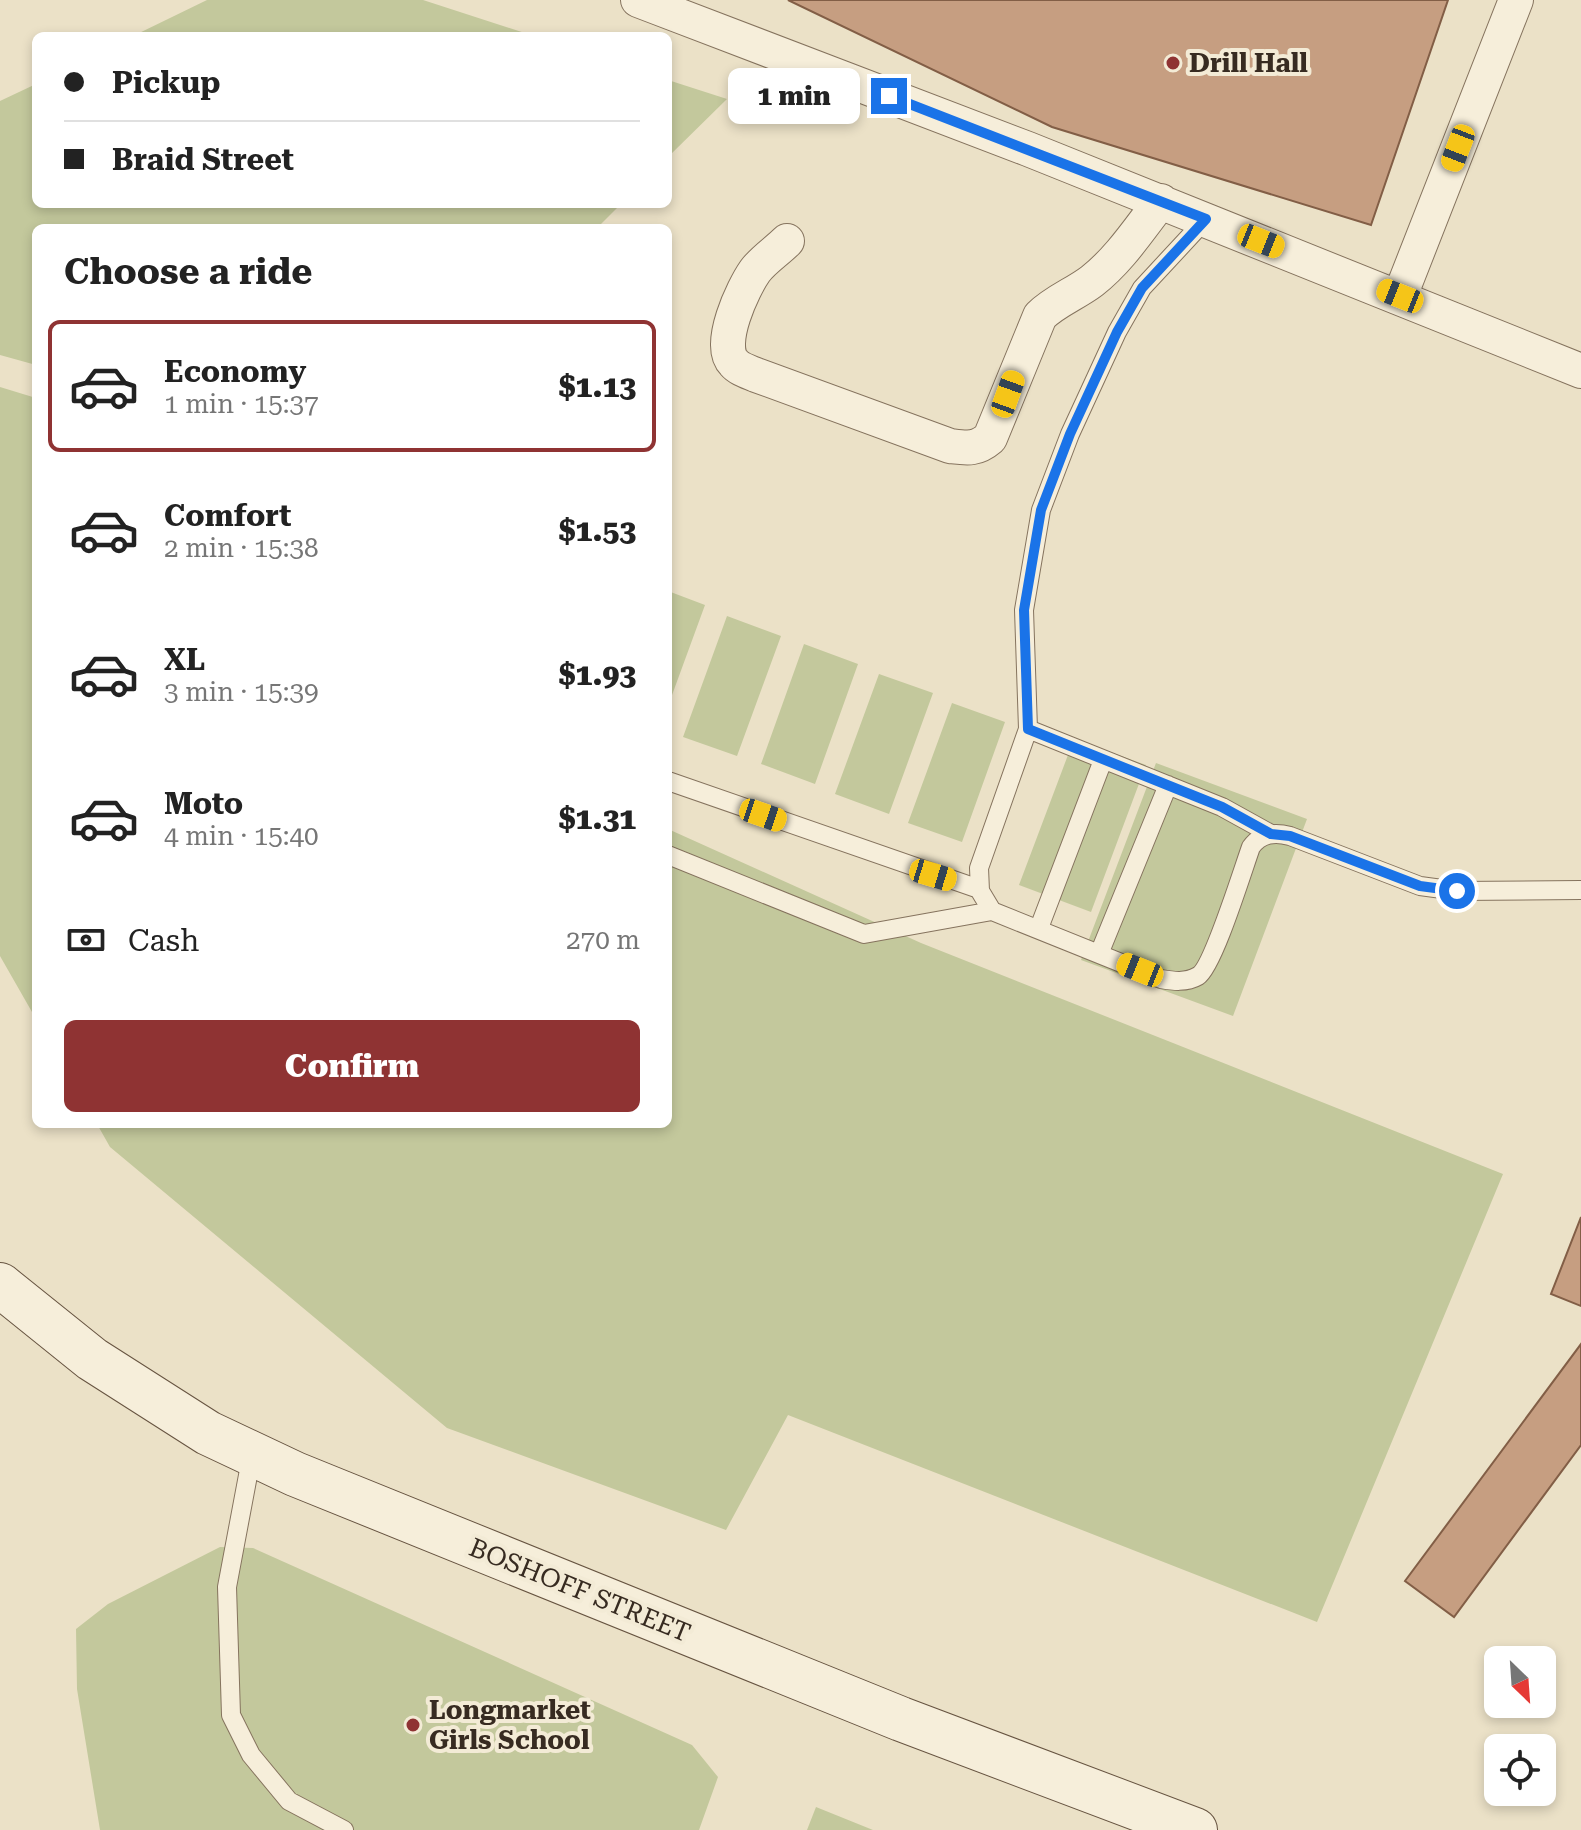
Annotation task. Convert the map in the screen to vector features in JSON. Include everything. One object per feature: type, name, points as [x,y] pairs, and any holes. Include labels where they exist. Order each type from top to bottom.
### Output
[{"type":"main road","name":"BOSHOFF STREET","points":[[0,1285],[92,1359],[208,1433],[295,1474],[901,1719],[1195,1830]]},
{"type":"street","points":[[638,0],[1161,201],[1581,371]]},
{"type":"street","points":[[1400,296],[1516,0]]},
{"type":"street","points":[[787,241],[757,268],[745,288],[730,327],[728,353],[733,363],[756,375],[935,440],[969,449],[980,446],[990,438],[1040,316],[1052,304],[1089,284],[1114,262],[1161,201]]},
{"type":"lane","points":[[992,911],[979,889],[979,868],[1028,729],[1024,610],[1041,510],[1070,434],[1117,332],[1142,288],[1206,219]]},
{"type":"lane","points":[[1028,729],[1222,807],[1271,834],[1290,836],[1420,886],[1457,891],[1581,890]]},
{"type":"lane","points":[[1039,928],[1103,760]]},
{"type":"lane","points":[[672,782],[979,889]]},
{"type":"lane","points":[[1099,954],[1168,785]]},
{"type":"lane","points":[[672,857],[864,934],[992,911],[1161,979],[1175,981],[1200,975],[1211,958],[1251,847],[1257,839],[1271,834]]},
{"type":"lane","points":[[252,1454],[227,1587],[231,1715],[251,1755],[289,1801],[344,1830]]},
{"type":"green space","points":[[207,0],[423,0],[522,32],[141,32]]},
{"type":"green space","points":[[672,81],[727,99],[672,153]]},
{"type":"green space","points":[[32,86],[32,208],[617,208],[601,224],[32,224],[32,364],[0,355],[0,101]]},
{"type":"green space","points":[[0,387],[32,397],[32,1012],[0,956]]},
{"type":"green space","points":[[672,593],[705,605],[672,695]]},
{"type":"green space","points":[[727,616],[781,636],[737,756],[683,737]]},
{"type":"green space","points":[[804,644],[858,664],[815,784],[761,764]]},
{"type":"green space","points":[[879,674],[933,693],[889,814],[835,794]]},
{"type":"green space","points":[[952,703],[1005,722],[962,842],[908,823]]},
{"type":"green space","points":[[1074,739],[1146,765],[1091,912],[1019,885]]},
{"type":"green space","points":[[1156,763],[1307,819],[1233,1016],[1081,960]]},
{"type":"green space","points":[[672,831],[921,943],[1503,1174],[1317,1622],[788,1415],[726,1530],[447,1428],[110,1147],[99,1128],[672,1128]]},
{"type":"green space","name":"Longmarket Girls School","points":[[220,1547],[253,1548],[692,1745],[718,1777],[699,1830],[100,1830],[77,1689],[76,1629],[108,1604]]},
{"type":"green space","points":[[816,1807],[873,1830],[807,1830]]},
{"type":"building","name":"Drill Hall","points":[[788,0],[1448,0],[1371,225],[1052,127]]},
{"type":"building","points":[[1581,1217],[1581,1306],[1551,1294]]},
{"type":"building","points":[[1581,1344],[1581,1445],[1454,1617],[1405,1581]]},
{"type":"place","name":"Drill Hall","points":[[1173,63]]},
{"type":"place","name":"Longmarket Girls School","points":[[413,1725]]},
{"type":"route","points":[[889,96],[1206,219],[1142,288],[1117,332],[1070,434],[1041,510],[1024,610],[1028,729],[1222,807],[1271,834],[1290,836],[1420,886],[1457,891]]}]
